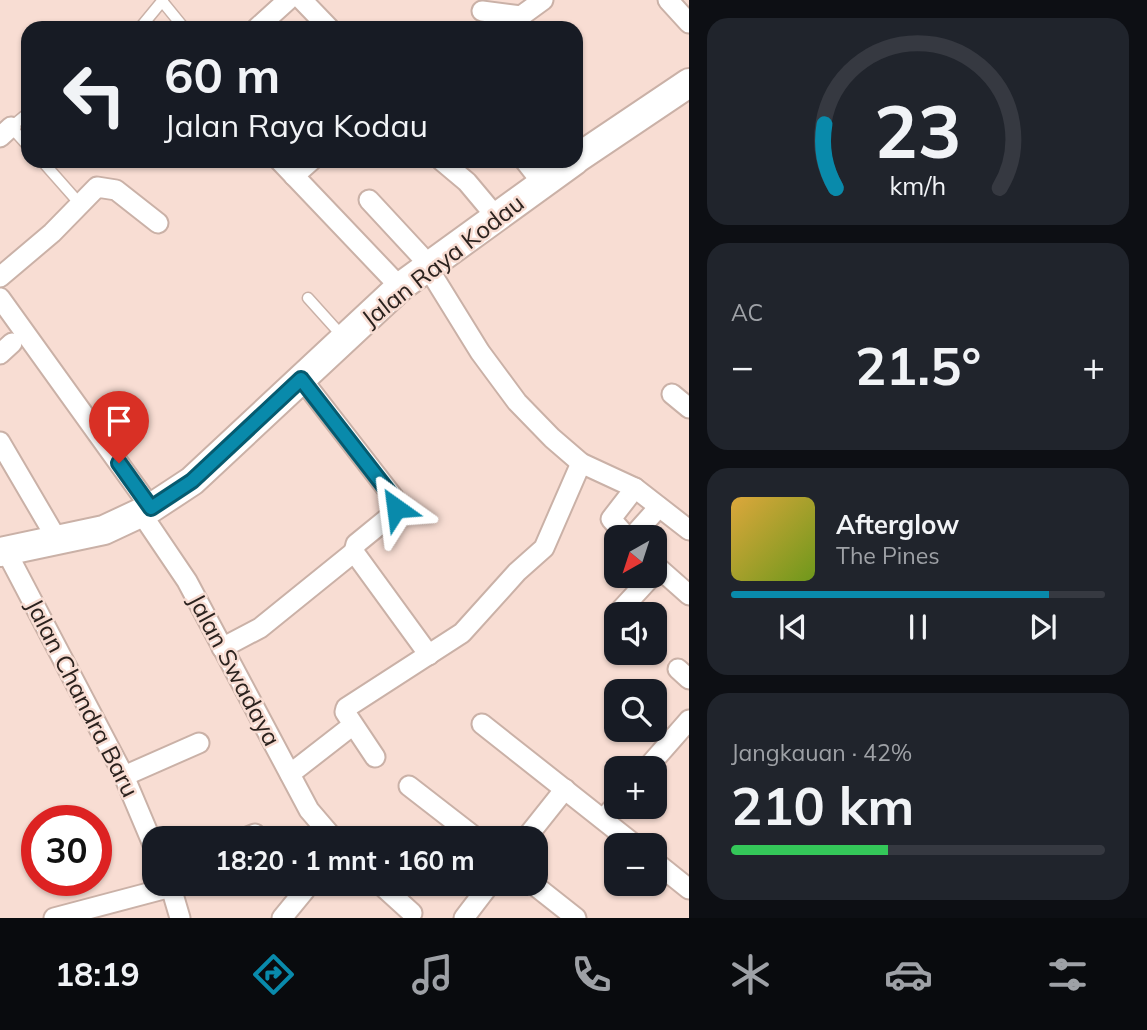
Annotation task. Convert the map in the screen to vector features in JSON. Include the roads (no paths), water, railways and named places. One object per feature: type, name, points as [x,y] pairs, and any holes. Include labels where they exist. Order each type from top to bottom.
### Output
[{"type":"street","points":[[265,21],[288,0]]},
{"type":"street","points":[[303,0],[322,21]]},
{"type":"street","points":[[482,11],[521,16],[543,0]]},
{"type":"street","points":[[668,0],[688,23]]},
{"type":"street","name":"Jalan Raya Kodau","points":[[583,148],[688,83]]},
{"type":"street","points":[[287,168],[400,287]]},
{"type":"street","points":[[450,168],[467,182],[498,219]]},
{"type":"street","points":[[530,168],[543,184]]},
{"type":"street","name":"Jalan Raya Kodau","points":[[3,552],[104,530],[146,510],[192,481],[400,287],[498,219],[560,168]]},
{"type":"street","points":[[0,277],[52,233],[97,187],[116,190],[158,223]]},
{"type":"street","points":[[369,200],[428,267],[480,352],[517,402],[581,463],[635,488],[659,507],[685,521]]},
{"type":"street","name":"Jalan Swadaya","points":[[0,298],[146,510],[290,774],[323,826]]},
{"type":"street","points":[[222,648],[260,628],[354,552],[356,544],[389,521],[396,503],[301,379]]},
{"type":"street","points":[[672,394],[688,408]]},
{"type":"street","points":[[0,442],[58,541]]},
{"type":"street","points":[[375,757],[345,712],[350,704],[462,633],[517,572],[544,548],[581,463]]},
{"type":"street","points":[[617,525],[611,519],[635,488]]},
{"type":"street","points":[[642,525],[659,507]]},
{"type":"street","name":"Jalan Chandra Baru","points":[[3,552],[124,776],[145,826]]},
{"type":"street","points":[[354,552],[429,655]]},
{"type":"street","points":[[667,579],[688,595]]},
{"type":"street","points":[[628,602],[640,588]]},
{"type":"street","points":[[657,756],[688,720]]},
{"type":"street","points":[[482,724],[565,789],[604,809]]},
{"type":"street","points":[[290,774],[353,725]]},
{"type":"street","points":[[124,776],[199,743]]},
{"type":"street","points":[[409,786],[461,826]]},
{"type":"street","points":[[536,826],[565,789]]},
{"type":"street","points":[[615,819],[626,833]]},
{"type":"street","points":[[667,869],[685,880]]},
{"type":"street","points":[[66,917],[142,894]]},
{"type":"street","points":[[173,896],[180,918]]},
{"type":"street","points":[[282,918],[300,896]]},
{"type":"street","points":[[394,896],[415,915]]},
{"type":"street","points":[[464,918],[481,896]]},
{"type":"street","points":[[548,896],[576,918]]},
{"type":"lane","points":[[146,21],[163,1],[179,21]]},
{"type":"lane","points":[[21,119],[5,132],[21,142]]},
{"type":"lane","points":[[47,168],[80,204]]},
{"type":"lane","points":[[309,298],[344,338]]}]
